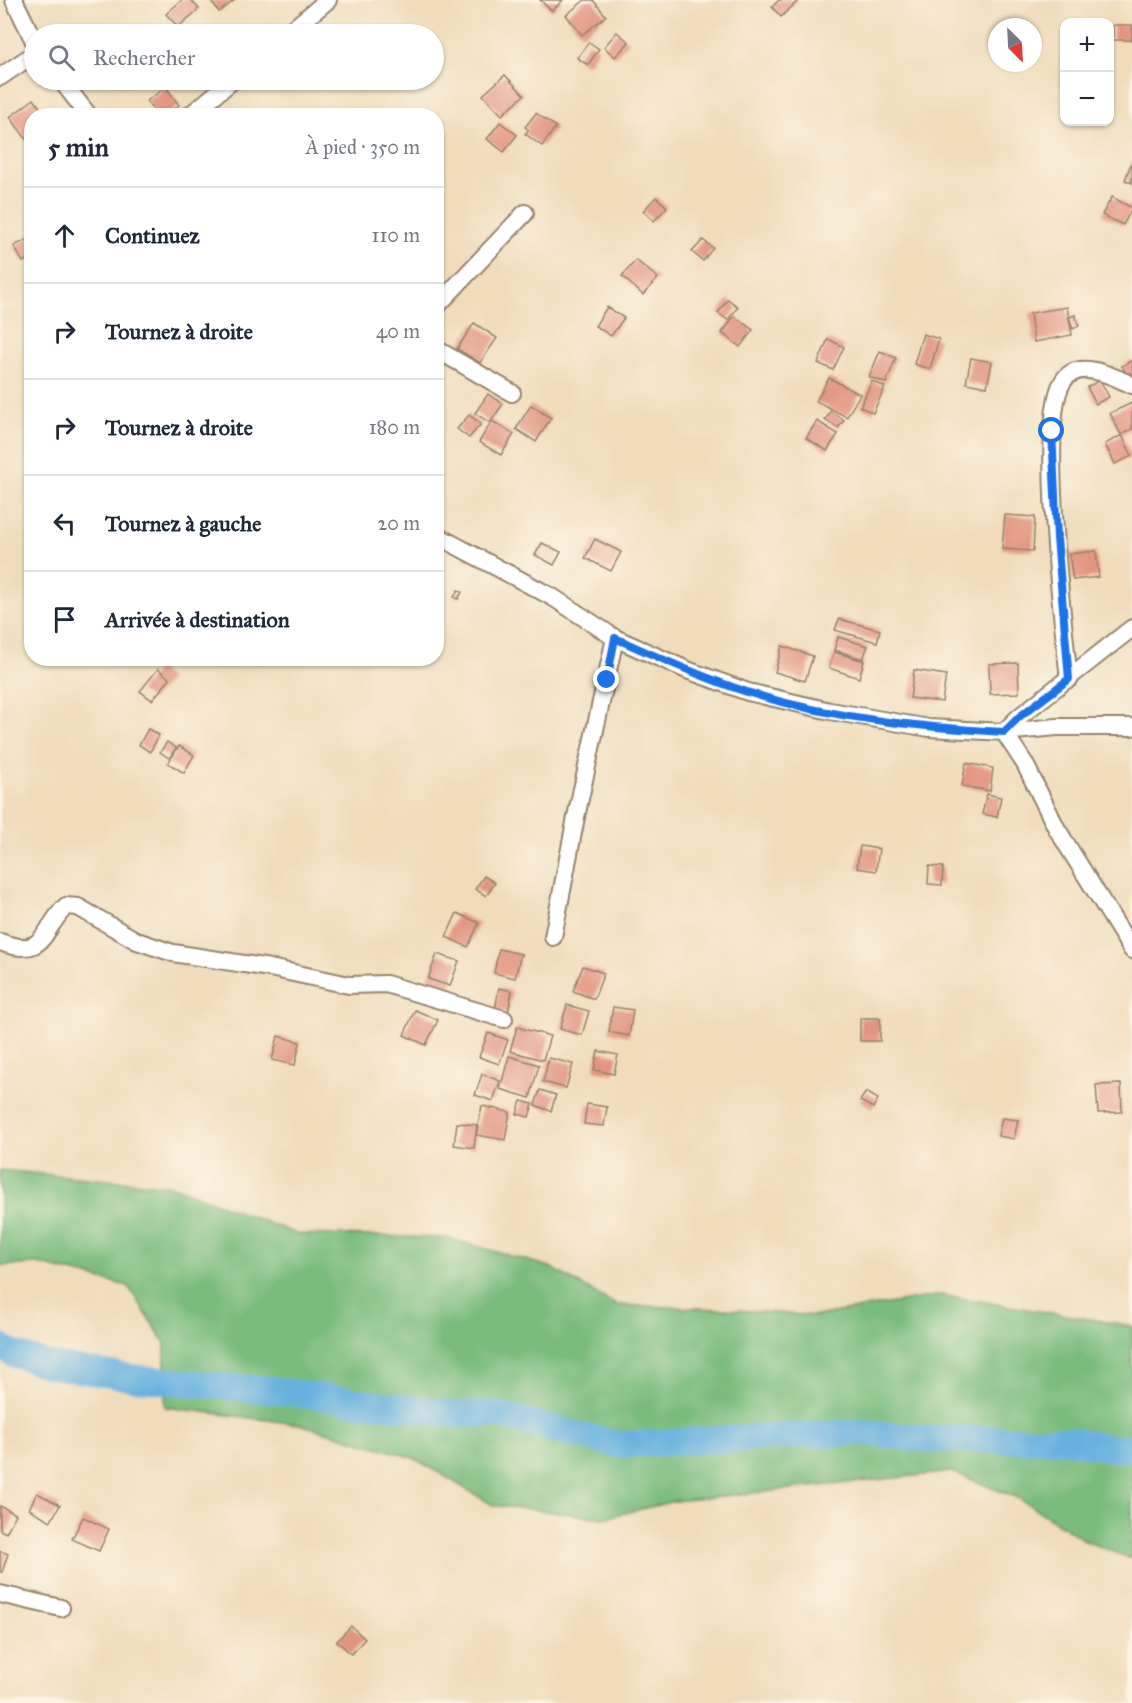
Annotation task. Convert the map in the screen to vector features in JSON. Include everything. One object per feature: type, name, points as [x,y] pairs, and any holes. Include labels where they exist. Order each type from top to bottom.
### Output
[{"type":"street","points":[[14,0],[26,24]]},
{"type":"street","points":[[299,24],[328,0]]},
{"type":"street","points":[[0,77],[24,61]]},
{"type":"street","points":[[69,90],[83,108]]},
{"type":"street","points":[[199,108],[221,90]]},
{"type":"street","points":[[444,299],[525,213]]},
{"type":"street","points":[[444,354],[512,393]]},
{"type":"street","points":[[1069,679],[1054,487],[1052,431],[1055,404],[1062,382],[1074,371],[1094,370],[1132,385]]},
{"type":"street","points":[[444,539],[554,598],[615,638],[687,670],[748,692],[830,711],[929,728],[1004,732],[1058,727],[1132,727]]},
{"type":"street","points":[[1004,732],[1019,717],[1132,628]]},
{"type":"street","points":[[553,937],[576,817],[615,638]]},
{"type":"street","points":[[1004,732],[1024,764],[1057,828],[1132,950]]},
{"type":"street","points":[[0,942],[14,947],[30,947],[45,938],[57,916],[66,906],[78,907],[137,940],[173,953],[270,968],[349,985],[386,984],[504,1019]]},
{"type":"street","points":[[0,1594],[61,1608]]},
{"type":"green space","points":[[0,1170],[173,1186],[297,1234],[448,1238],[550,1267],[616,1305],[724,1309],[816,1316],[941,1295],[1132,1326],[1132,1559],[1088,1542],[1020,1499],[952,1472],[675,1501],[604,1518],[493,1505],[414,1458],[299,1424],[165,1407],[165,1343],[128,1286],[38,1264],[0,1266]]},
{"type":"building","points":[[182,0],[191,0],[199,9],[182,24],[175,24],[166,14]]},
{"type":"building","points":[[210,0],[235,0],[219,12]]},
{"type":"building","points":[[540,0],[563,0],[552,11]]},
{"type":"building","points":[[585,0],[593,0],[606,16],[582,35],[566,15]]},
{"type":"building","points":[[779,0],[799,0],[781,17],[772,7]]},
{"type":"building","points":[[1114,25],[1132,25],[1132,40],[1114,40]]},
{"type":"building","points":[[617,32],[629,42],[615,57],[604,47]]},
{"type":"building","points":[[589,42],[599,49],[588,65],[577,58]]},
{"type":"building","points":[[505,75],[524,95],[502,115],[483,95]]},
{"type":"building","points":[[162,90],[168,90],[179,105],[175,108],[152,108],[147,101]]},
{"type":"building","points":[[34,99],[40,108],[24,108],[24,136],[10,117]]},
{"type":"building","points":[[536,113],[556,127],[542,146],[525,134],[529,130],[525,127]]},
{"type":"building","points":[[500,122],[517,135],[504,152],[487,139]]},
{"type":"building","points":[[1132,161],[1132,183],[1125,180]]},
{"type":"building","points":[[656,197],[667,207],[654,221],[643,211]]},
{"type":"building","points":[[1112,197],[1132,208],[1123,225],[1102,215]]},
{"type":"building","points":[[703,240],[713,248],[703,261],[692,252]]},
{"type":"building","points":[[24,241],[24,261],[23,262],[14,246]]},
{"type":"building","points":[[636,260],[658,278],[643,295],[622,276]]},
{"type":"building","points":[[728,299],[738,307],[728,320],[718,313]]},
{"type":"building","points":[[607,307],[624,318],[611,336],[595,326]]},
{"type":"building","points":[[1067,307],[1072,335],[1034,342],[1030,313]]},
{"type":"building","points":[[1075,315],[1079,326],[1073,329],[1069,317]]},
{"type":"building","points":[[734,316],[753,330],[740,347],[722,333]]},
{"type":"building","points":[[474,323],[497,338],[480,363],[457,349]]},
{"type":"building","points":[[923,334],[939,339],[930,369],[914,364]]},
{"type":"building","points":[[828,339],[844,347],[833,370],[818,363]]},
{"type":"building","points":[[880,351],[896,358],[886,383],[869,377]]},
{"type":"building","points":[[971,358],[992,362],[987,387],[966,383]]},
{"type":"building","points":[[1132,360],[1132,383],[1122,366]]},
{"type":"building","points":[[829,378],[860,394],[847,417],[816,401]]},
{"type":"building","points":[[1100,380],[1109,397],[1096,404],[1087,387]]},
{"type":"building","points":[[872,381],[885,387],[873,413],[860,407]]},
{"type":"building","points":[[488,394],[503,404],[490,423],[475,413]]},
{"type":"building","points":[[1132,403],[1132,429],[1121,435],[1110,413]]},
{"type":"building","points":[[531,405],[551,418],[536,442],[516,429]]},
{"type":"building","points":[[831,411],[844,420],[838,428],[825,420]]},
{"type":"building","points":[[469,415],[481,424],[469,438],[457,429]]},
{"type":"building","points":[[492,421],[514,434],[501,455],[479,442]]},
{"type":"building","points":[[817,421],[838,434],[827,451],[806,438]]},
{"type":"building","points":[[1122,435],[1132,456],[1115,464],[1105,444]]},
{"type":"building","points":[[1005,515],[1035,517],[1033,551],[1002,549]]},
{"type":"building","points":[[595,539],[621,552],[611,571],[585,558]]},
{"type":"building","points":[[542,543],[561,552],[554,565],[535,555]]},
{"type":"building","points":[[1096,551],[1099,577],[1073,580],[1069,554]]},
{"type":"building","points":[[458,590],[462,592],[458,599],[454,597]]},
{"type":"building","points":[[839,619],[880,630],[877,642],[835,630]]},
{"type":"building","points":[[838,637],[868,646],[863,659],[834,650]]},
{"type":"building","points":[[782,646],[813,656],[805,681],[775,672]]},
{"type":"building","points":[[834,652],[864,661],[859,678],[829,668]]},
{"type":"building","points":[[1018,663],[1019,693],[990,694],[989,664]]},
{"type":"building","points":[[158,669],[170,679],[152,700],[140,691]]},
{"type":"building","points":[[914,670],[946,675],[942,702],[910,698]]},
{"type":"building","points":[[148,729],[159,735],[150,752],[139,745]]},
{"type":"building","points":[[167,742],[176,748],[169,758],[160,752]]},
{"type":"building","points":[[179,746],[194,755],[184,773],[168,763]]},
{"type":"building","points":[[966,763],[993,768],[990,791],[962,786]]},
{"type":"building","points":[[987,794],[1001,797],[997,817],[982,814]]},
{"type":"building","points":[[860,846],[879,849],[876,871],[857,868]]},
{"type":"building","points":[[929,866],[943,867],[942,885],[928,884]]},
{"type":"building","points":[[484,876],[495,883],[486,896],[475,889]]},
{"type":"building","points":[[457,913],[479,923],[468,947],[446,937]]},
{"type":"building","points":[[499,949],[521,954],[515,978],[494,973]]},
{"type":"building","points":[[437,954],[459,961],[450,986],[428,979]]},
{"type":"building","points":[[583,966],[604,973],[594,999],[573,991]]},
{"type":"building","points":[[499,988],[512,991],[508,1013],[495,1010]]},
{"type":"building","points":[[567,1005],[589,1011],[582,1035],[560,1029]]},
{"type":"building","points":[[613,1007],[633,1010],[629,1036],[609,1032]]},
{"type":"building","points":[[415,1010],[438,1020],[426,1045],[404,1035]]},
{"type":"building","points":[[860,1018],[880,1018],[880,1041],[860,1041]]},
{"type":"building","points":[[517,1027],[550,1036],[543,1060],[510,1051]]},
{"type":"building","points":[[488,1033],[508,1040],[499,1064],[479,1057]]},
{"type":"building","points":[[278,1036],[300,1042],[295,1065],[272,1060]]},
{"type":"building","points":[[598,1051],[618,1055],[614,1074],[594,1070]]},
{"type":"building","points":[[509,1056],[539,1065],[530,1098],[500,1089]]},
{"type":"building","points":[[549,1058],[573,1064],[566,1088],[543,1082]]},
{"type":"building","points":[[482,1074],[500,1081],[493,1101],[475,1095]]},
{"type":"building","points":[[1121,1084],[1122,1112],[1098,1113],[1096,1085]]},
{"type":"building","points":[[540,1090],[556,1095],[551,1111],[535,1105]]},
{"type":"building","points":[[866,1092],[878,1099],[873,1108],[860,1101]]},
{"type":"building","points":[[521,1101],[533,1104],[529,1117],[517,1114]]},
{"type":"building","points":[[587,1104],[607,1107],[604,1126],[584,1124]]},
{"type":"building","points":[[482,1106],[510,1112],[505,1140],[476,1135]]},
{"type":"building","points":[[1002,1118],[1018,1120],[1014,1139],[998,1136]]},
{"type":"building","points":[[457,1123],[477,1125],[474,1148],[454,1145]]},
{"type":"building","points":[[37,1493],[60,1505],[51,1521],[29,1509]]},
{"type":"building","points":[[0,1506],[16,1514],[6,1533],[0,1530]]},
{"type":"building","points":[[83,1517],[109,1529],[99,1551],[72,1539]]},
{"type":"building","points":[[0,1551],[8,1554],[2,1572],[0,1572]]},
{"type":"building","points":[[351,1626],[365,1639],[351,1654],[337,1641]]},
{"type":"waterway","points":[[0,1346],[14,1354],[49,1365],[134,1378],[270,1390],[457,1415],[493,1414],[619,1445],[862,1432],[926,1439],[1068,1440],[1110,1448],[1132,1448]]},
{"type":"route","points":[[607,680],[615,638],[687,670],[748,692],[830,711],[929,728],[1004,732],[1019,717],[1069,679],[1057,538],[1052,431]]}]
